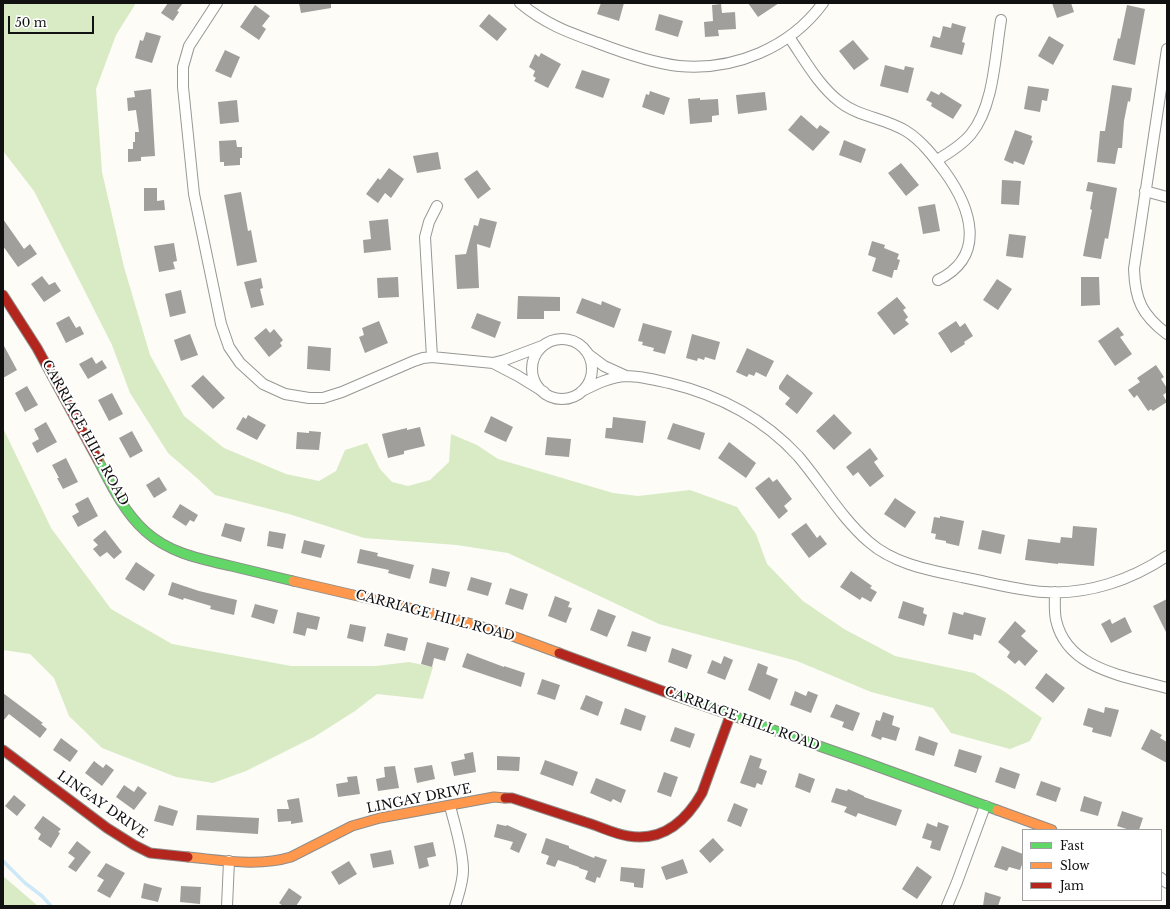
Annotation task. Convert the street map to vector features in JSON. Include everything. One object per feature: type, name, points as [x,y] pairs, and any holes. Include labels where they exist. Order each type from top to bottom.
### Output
[{"type":"street","points":[[217,3],[189,46],[184,68],[183,87],[194,194],[225,339],[233,354],[250,374],[271,388],[292,396],[316,398],[342,392],[423,358],[432,357],[493,363],[554,340],[567,339],[579,344],[588,354],[604,366],[626,376],[663,382],[706,394],[732,405],[756,419],[798,456],[862,536],[887,555],[908,563],[947,574],[1032,591],[1055,592],[1082,590],[1112,584],[1144,570],[1167,556]]},
{"type":"street","points":[[520,3],[542,20],[625,52],[672,65],[698,66],[714,66],[734,62],[764,51],[789,38],[808,22],[823,3]]},
{"type":"street","points":[[937,160],[966,140],[981,118],[989,95],[1001,20]]},
{"type":"street","points":[[789,38],[816,77],[836,98],[854,111],[892,124],[907,132],[927,148],[956,187],[964,204],[970,231],[968,250],[962,261],[949,275],[938,280]]},
{"type":"street","points":[[1167,49],[1135,260],[1136,288],[1139,303],[1147,316],[1167,334]]},
{"type":"street","points":[[1146,191],[1167,197]]},
{"type":"street","points":[[432,357],[426,237],[429,222],[437,206]]},
{"type":"street","name":"CARRIAGE HILL ROAD","points":[[3,295],[21,320],[36,345],[123,504],[140,527],[150,536],[178,552],[444,616],[507,634],[730,716],[1049,829]]},
{"type":"street","points":[[544,392],[536,383],[532,370],[534,358],[538,350],[545,344]]},
{"type":"street","points":[[582,391],[589,383],[592,373],[592,363],[588,354]]},
{"type":"street","points":[[493,363],[555,398],[564,399],[573,397],[601,382],[626,376]]},
{"type":"street","points":[[1055,592],[1055,613],[1059,628],[1066,642],[1078,655],[1099,668],[1167,688]]},
{"type":"street","name":"LINGAY DRIVE","points":[[3,750],[106,828],[142,850],[170,856],[229,861],[265,862],[291,857],[352,826],[380,818],[490,798],[506,797],[628,836],[643,837],[660,834],[673,828],[681,822],[697,803],[730,716]]},
{"type":"street","points":[[450,806],[463,869],[461,886],[455,906]]},
{"type":"street","points":[[947,906],[984,806]]},
{"type":"street","points":[[227,906],[229,861]]},
{"type":"green space","points":[[3,3],[136,3],[116,35],[96,89],[102,172],[124,267],[150,355],[184,416],[224,448],[286,474],[319,481],[336,471],[345,450],[367,443],[380,469],[392,482],[408,486],[430,480],[449,462],[451,434],[477,445],[498,459],[613,493],[638,496],[690,490],[737,507],[756,534],[767,564],[803,601],[844,629],[895,656],[974,673],[1005,692],[1042,718],[1030,741],[1010,749],[951,733],[933,708],[871,692],[797,661],[659,624],[508,553],[457,545],[364,538],[289,514],[215,495],[168,453],[130,393],[112,345],[34,191],[3,151]]},
{"type":"green space","points":[[3,428],[51,528],[111,609],[172,644],[291,666],[376,666],[409,662],[433,667],[423,699],[377,694],[355,711],[314,737],[246,771],[213,783],[176,777],[102,748],[69,716],[54,678],[30,654],[3,650]]},
{"type":"green space","points":[[3,876],[38,906],[3,906]]},
{"type":"building","points":[[168,3],[183,3],[177,11],[179,12],[173,21],[161,13]]},
{"type":"building","points":[[299,3],[331,3],[331,8],[301,13]]},
{"type":"building","points":[[601,3],[624,3],[619,21],[597,14]]},
{"type":"building","points":[[748,3],[779,3],[758,17]]},
{"type":"building","points":[[1052,3],[1071,3],[1074,12],[1057,18]]},
{"type":"building","points":[[721,4],[722,13],[735,12],[736,29],[718,30],[719,36],[705,37],[704,22],[713,21],[712,5]]},
{"type":"building","points":[[255,5],[270,16],[262,26],[266,29],[259,40],[240,27]]},
{"type":"building","points":[[1127,5],[1145,9],[1135,65],[1113,60],[1118,38],[1120,39]]},
{"type":"building","points":[[489,14],[507,29],[497,41],[479,26]]},
{"type":"building","points":[[659,14],[683,21],[678,37],[655,30]]},
{"type":"building","points":[[952,23],[966,27],[962,42],[965,43],[962,55],[930,47],[933,36],[940,38],[943,26],[951,28]]},
{"type":"building","points":[[146,32],[161,36],[152,63],[135,58],[140,40],[143,41]]},
{"type":"building","points":[[1049,36],[1064,45],[1053,65],[1038,56]]},
{"type":"building","points":[[853,40],[869,59],[854,70],[839,51]]},
{"type":"building","points":[[225,50],[240,57],[231,78],[215,71]]},
{"type":"building","points":[[541,53],[561,64],[548,88],[534,81],[536,78],[533,76],[535,71],[529,67],[535,54],[539,57]]},
{"type":"building","points":[[885,65],[904,70],[905,66],[914,68],[908,93],[880,86]]},
{"type":"building","points":[[582,70],[610,79],[603,98],[575,88]]},
{"type":"building","points":[[1112,85],[1132,88],[1130,102],[1128,101],[1124,121],[1122,148],[1118,148],[1115,164],[1097,162],[1100,131],[1105,131]]},
{"type":"building","points":[[1028,86],[1049,89],[1047,101],[1042,100],[1040,112],[1024,109]]},
{"type":"building","points":[[151,89],[155,156],[141,157],[141,161],[128,162],[128,149],[133,149],[135,132],[139,132],[136,110],[128,111],[127,98],[135,97],[134,91]]},
{"type":"building","points":[[650,91],[670,98],[664,115],[642,107],[646,94],[649,95]]},
{"type":"building","points":[[931,91],[939,95],[941,92],[962,105],[953,119],[931,106],[932,103],[926,100]]},
{"type":"building","points":[[765,92],[767,110],[738,114],[736,95]]},
{"type":"building","points":[[700,98],[700,100],[718,99],[719,115],[712,116],[712,122],[690,124],[688,99]]},
{"type":"building","points":[[237,100],[239,122],[220,124],[218,102]]},
{"type":"building","points":[[801,115],[817,129],[820,125],[830,132],[813,151],[788,130]]},
{"type":"building","points":[[1015,130],[1032,136],[1031,140],[1033,141],[1024,165],[1014,161],[1013,164],[1004,160]]},
{"type":"building","points":[[236,140],[237,147],[242,147],[242,158],[240,158],[240,165],[224,166],[224,162],[220,162],[219,141]]},
{"type":"building","points":[[844,140],[866,149],[861,163],[839,155]]},
{"type":"building","points":[[438,152],[441,169],[417,173],[413,156]]},
{"type":"building","points":[[901,163],[919,185],[906,196],[888,173]]},
{"type":"building","points":[[389,168],[404,179],[391,198],[385,193],[378,203],[366,194],[378,178],[380,180]]},
{"type":"building","points":[[477,170],[491,189],[478,199],[464,179]]},
{"type":"building","points":[[1002,180],[1021,181],[1019,205],[1001,204]]},
{"type":"building","points":[[1088,182],[1117,188],[1108,239],[1105,238],[1101,259],[1083,256],[1092,210],[1090,209],[1093,192],[1086,191]]},
{"type":"building","points":[[144,188],[157,188],[157,201],[164,200],[165,210],[144,211]]},
{"type":"building","points":[[241,192],[248,231],[251,230],[257,262],[237,266],[224,195]]},
{"type":"building","points":[[935,204],[940,231],[923,234],[918,207]]},
{"type":"building","points":[[480,218],[497,222],[490,248],[477,244],[479,288],[457,289],[455,255],[466,254],[474,225],[478,226]]},
{"type":"building","points":[[3,219],[24,249],[30,244],[37,254],[18,267],[3,246]]},
{"type":"building","points":[[388,219],[391,250],[364,253],[363,240],[371,239],[369,221]]},
{"type":"building","points":[[1009,234],[1026,236],[1023,258],[1006,256]]},
{"type":"building","points":[[872,241],[885,245],[884,248],[899,254],[897,259],[900,260],[897,270],[894,270],[892,278],[872,271],[876,258],[868,255]]},
{"type":"building","points":[[174,243],[177,261],[173,262],[175,269],[159,272],[154,246]]},
{"type":"building","points":[[42,276],[49,285],[55,282],[61,291],[44,302],[31,284]]},
{"type":"building","points":[[398,277],[399,297],[378,298],[377,278]]},
{"type":"building","points":[[1081,277],[1099,277],[1100,305],[1081,306]]},
{"type":"building","points":[[261,278],[263,288],[260,289],[264,305],[251,308],[244,282]]},
{"type":"building","points":[[997,279],[1012,289],[998,310],[983,300]]},
{"type":"building","points":[[181,290],[186,313],[170,317],[165,294]]},
{"type":"building","points":[[518,296],[560,297],[560,311],[544,311],[544,319],[517,319]]},
{"type":"building","points":[[897,297],[906,308],[903,310],[908,317],[905,320],[909,324],[894,335],[877,313]]},
{"type":"building","points":[[582,298],[601,305],[602,301],[621,309],[614,328],[576,313]]},
{"type":"building","points":[[477,313],[501,322],[495,338],[471,328]]},
{"type":"building","points":[[69,316],[76,328],[80,326],[84,334],[66,343],[56,323]]},
{"type":"building","points":[[379,321],[388,343],[365,353],[359,337],[364,335],[362,328]]},
{"type":"building","points":[[956,321],[960,327],[965,323],[973,336],[964,342],[965,344],[951,353],[938,333]]},
{"type":"building","points":[[643,323],[672,331],[665,354],[653,351],[654,348],[642,345],[643,342],[638,341]]},
{"type":"building","points":[[1118,327],[1124,335],[1120,337],[1132,354],[1115,366],[1098,341]]},
{"type":"building","points":[[266,328],[270,333],[274,329],[283,340],[280,343],[282,346],[269,357],[254,338]]},
{"type":"building","points":[[190,334],[198,355],[181,361],[174,340]]},
{"type":"building","points":[[692,334],[720,342],[715,360],[705,357],[704,360],[698,358],[697,361],[686,358]]},
{"type":"building","points":[[3,344],[17,370],[3,378]]},
{"type":"building","points":[[308,346],[331,348],[330,371],[307,369]]},
{"type":"building","points":[[747,348],[774,361],[766,377],[756,372],[754,376],[749,374],[747,377],[736,372]]},
{"type":"building","points":[[92,357],[96,364],[102,360],[107,368],[88,379],[79,364]]},
{"type":"building","points":[[1156,365],[1164,377],[1161,379],[1167,388],[1167,392],[1163,395],[1167,402],[1153,411],[1151,409],[1148,411],[1137,395],[1134,398],[1128,390],[1140,382],[1137,378]]},
{"type":"building","points":[[787,374],[813,393],[797,414],[785,404],[790,398],[779,389],[779,386]]},
{"type":"building","points":[[203,375],[225,398],[213,409],[191,386]]},
{"type":"building","points":[[27,386],[38,405],[25,412],[15,393]]},
{"type":"building","points":[[112,393],[123,414],[109,421],[98,400]]},
{"type":"building","points":[[834,414],[852,433],[834,450],[816,431]]},
{"type":"building","points":[[248,415],[266,425],[257,440],[236,429],[243,417],[246,419]]},
{"type":"building","points":[[491,416],[513,427],[506,442],[484,432]]},
{"type":"building","points":[[613,417],[646,421],[643,443],[605,438],[606,428],[612,428]]},
{"type":"building","points":[[46,422],[57,442],[37,453],[32,443],[39,439],[34,429]]},
{"type":"building","points":[[673,423],[705,433],[700,450],[667,439]]},
{"type":"building","points":[[420,427],[425,446],[404,451],[404,454],[388,458],[382,434],[407,428],[407,430]]},
{"type":"building","points":[[132,431],[143,451],[130,458],[119,438]]},
{"type":"building","points":[[309,431],[321,432],[319,450],[296,449],[297,432],[309,433]]},
{"type":"building","points":[[547,437],[571,439],[569,457],[545,455]]},
{"type":"building","points":[[729,442],[756,463],[746,478],[718,458]]},
{"type":"building","points":[[870,448],[878,459],[874,462],[884,476],[870,487],[858,472],[853,476],[846,467]]},
{"type":"building","points":[[66,458],[78,482],[63,489],[52,465]]},
{"type":"building","points":[[159,477],[167,490],[154,498],[146,485]]},
{"type":"building","points":[[769,477],[773,482],[777,479],[792,499],[784,506],[788,511],[779,519],[755,488]]},
{"type":"building","points":[[88,497],[98,516],[78,527],[72,516],[79,512],[75,504]]},
{"type":"building","points":[[895,498],[916,512],[905,528],[884,514]]},
{"type":"building","points":[[180,504],[198,515],[194,522],[190,520],[186,526],[172,517]]},
{"type":"building","points":[[940,516],[964,521],[959,546],[935,539],[936,534],[931,533],[934,517],[940,518]]},
{"type":"building","points":[[225,523],[245,528],[241,542],[221,536]]},
{"type":"building","points":[[806,523],[817,538],[820,535],[827,544],[809,558],[791,534]]},
{"type":"building","points":[[1073,526],[1097,528],[1094,566],[1025,560],[1028,539],[1060,543],[1061,537],[1072,538]]},
{"type":"building","points":[[105,530],[122,552],[114,559],[107,552],[100,557],[93,549],[98,545],[93,540]]},
{"type":"building","points":[[982,530],[1005,535],[1001,554],[978,549]]},
{"type":"building","points":[[269,531],[286,534],[283,549],[267,546]]},
{"type":"building","points":[[304,540],[325,545],[321,558],[301,553]]},
{"type":"building","points":[[360,549],[378,553],[377,556],[414,565],[410,579],[388,573],[389,570],[357,563]]},
{"type":"building","points":[[136,562],[155,575],[144,591],[125,579]]},
{"type":"building","points":[[432,568],[450,572],[446,587],[429,583]]},
{"type":"building","points":[[851,571],[872,586],[870,588],[877,592],[871,602],[862,597],[860,600],[840,587]]},
{"type":"building","points":[[471,577],[492,583],[488,596],[467,590]]},
{"type":"building","points":[[172,582],[199,591],[237,600],[234,615],[210,609],[211,606],[168,595]]},
{"type":"building","points":[[510,588],[528,594],[523,610],[505,604]]},
{"type":"building","points":[[555,596],[570,602],[568,607],[572,608],[566,623],[548,616]]},
{"type":"building","points":[[1167,599],[1167,634],[1153,606]]},
{"type":"building","points":[[903,601],[924,608],[923,613],[927,615],[924,626],[898,618]]},
{"type":"building","points":[[255,604],[278,610],[274,624],[251,617]]},
{"type":"building","points":[[598,609],[616,616],[607,637],[590,630]]},
{"type":"building","points":[[297,612],[320,617],[317,630],[307,628],[305,636],[293,633]]},
{"type":"building","points":[[953,612],[963,615],[964,612],[986,618],[981,636],[974,634],[973,640],[948,634]]},
{"type":"building","points":[[1125,617],[1132,632],[1111,643],[1101,624],[1110,619],[1112,624]]},
{"type":"building","points":[[1015,621],[1026,631],[1021,636],[1038,651],[1025,666],[1019,660],[1015,664],[1007,657],[1010,652],[998,642]]},
{"type":"building","points":[[350,624],[366,627],[363,642],[347,638]]},
{"type":"building","points":[[632,631],[651,637],[646,652],[627,646]]},
{"type":"building","points":[[387,633],[408,638],[405,651],[384,646]]},
{"type":"building","points":[[427,642],[449,648],[445,661],[434,658],[432,667],[421,664]]},
{"type":"building","points":[[672,648],[692,655],[687,669],[668,662]]},
{"type":"building","points":[[467,653],[525,673],[521,687],[462,667]]},
{"type":"building","points":[[724,656],[733,660],[725,680],[707,673],[712,660],[721,664]]},
{"type":"building","points":[[758,663],[768,667],[766,674],[778,679],[770,700],[748,690]]},
{"type":"building","points":[[1046,673],[1065,688],[1053,703],[1035,688]]},
{"type":"building","points":[[542,679],[560,685],[555,700],[537,694]]},
{"type":"building","points":[[795,691],[806,696],[808,691],[818,695],[811,713],[790,705]]},
{"type":"building","points":[[3,693],[43,723],[41,724],[47,729],[40,738],[9,714],[3,721]]},
{"type":"building","points":[[586,695],[603,702],[598,716],[580,709]]},
{"type":"building","points":[[836,704],[860,713],[853,731],[842,727],[844,722],[830,717]]},
{"type":"building","points":[[1105,707],[1119,710],[1111,737],[1092,732],[1093,728],[1083,725],[1088,708],[1104,713]]},
{"type":"building","points":[[625,708],[646,716],[641,731],[620,724]]},
{"type":"building","points":[[883,712],[894,716],[892,725],[900,728],[896,741],[882,737],[881,740],[871,736],[876,720],[880,721]]},
{"type":"building","points":[[675,727],[695,734],[690,748],[670,741]]},
{"type":"building","points":[[1151,729],[1162,735],[1160,738],[1167,742],[1167,763],[1141,749]]},
{"type":"building","points":[[919,736],[938,743],[934,756],[915,750]]},
{"type":"building","points":[[61,738],[78,751],[70,762],[53,750]]},
{"type":"building","points":[[959,749],[982,756],[976,773],[954,766]]},
{"type":"building","points":[[473,752],[476,772],[454,776],[451,762],[465,759],[464,754]]},
{"type":"building","points":[[750,755],[762,759],[759,768],[767,771],[762,785],[757,783],[755,788],[740,783]]},
{"type":"building","points":[[497,756],[520,757],[519,771],[497,770]]},
{"type":"building","points":[[545,760],[578,772],[573,786],[540,774]]},
{"type":"building","points":[[94,761],[103,768],[106,764],[114,770],[102,786],[85,773]]},
{"type":"building","points":[[432,765],[435,779],[417,783],[414,768]]},
{"type":"building","points":[[395,766],[399,788],[378,791],[376,779],[385,777],[384,767]]},
{"type":"building","points":[[1000,767],[1020,774],[1015,789],[995,782]]},
{"type":"building","points":[[664,772],[678,777],[671,797],[657,792]]},
{"type":"building","points":[[799,773],[815,779],[810,793],[795,787]]},
{"type":"building","points":[[357,776],[360,794],[338,797],[336,784],[348,782],[347,777]]},
{"type":"building","points":[[596,778],[626,790],[621,803],[613,799],[611,802],[590,793]]},
{"type":"building","points":[[1041,781],[1061,788],[1056,802],[1036,795]]},
{"type":"building","points":[[124,785],[134,792],[138,786],[147,793],[134,810],[116,797]]},
{"type":"building","points":[[836,788],[847,791],[848,789],[864,797],[902,810],[896,826],[858,813],[856,817],[844,812],[847,807],[831,802]]},
{"type":"building","points":[[14,795],[26,805],[17,816],[5,806]]},
{"type":"building","points":[[1084,796],[1102,802],[1098,816],[1080,811]]},
{"type":"building","points":[[299,798],[303,822],[291,824],[291,821],[278,822],[277,809],[289,809],[287,800]]},
{"type":"building","points":[[734,803],[748,809],[741,827],[727,821]]},
{"type":"building","points":[[159,805],[178,811],[173,826],[154,821]]},
{"type":"building","points":[[1122,811],[1143,818],[1139,829],[1127,829],[1117,826]]},
{"type":"building","points":[[197,815],[259,818],[258,834],[196,830]]},
{"type":"building","points":[[43,816],[61,829],[58,832],[60,833],[51,848],[38,839],[41,834],[34,828]]},
{"type":"building","points":[[938,822],[949,826],[940,851],[930,848],[932,841],[922,838],[927,823],[937,827]]},
{"type":"building","points":[[497,824],[507,825],[527,834],[519,853],[510,849],[513,842],[494,837]]},
{"type":"building","points":[[546,838],[569,846],[569,848],[594,858],[595,856],[607,860],[600,878],[597,877],[595,883],[585,879],[588,871],[558,860],[555,867],[546,864],[549,856],[541,853]]},
{"type":"building","points":[[713,838],[724,850],[710,863],[699,851]]},
{"type":"building","points":[[77,841],[91,852],[76,872],[68,867],[75,858],[68,853]]},
{"type":"building","points":[[433,842],[436,856],[427,858],[429,866],[419,869],[414,846]]},
{"type":"building","points":[[1002,846],[1022,854],[1022,865],[1020,870],[1009,867],[1007,871],[994,867]]},
{"type":"building","points":[[391,850],[394,864],[373,868],[370,854]]},
{"type":"building","points":[[683,859],[688,873],[666,880],[661,867]]},
{"type":"building","points":[[349,861],[357,874],[339,885],[331,872]]},
{"type":"building","points":[[106,863],[125,873],[110,898],[97,891],[104,880],[97,876]]},
{"type":"building","points":[[917,866],[932,877],[917,899],[902,889]]},
{"type":"building","points":[[621,867],[645,869],[643,888],[634,887],[634,883],[620,881]]},
{"type":"building","points":[[144,883],[162,888],[158,902],[141,898]]},
{"type":"building","points":[[181,886],[201,887],[200,904],[180,902]]},
{"type":"building","points":[[289,888],[302,897],[296,906],[283,906],[279,903]]},
{"type":"building","points":[[985,892],[1001,897],[998,906],[983,906]]},
{"type":"waterway","points":[[3,861],[51,906]]},
{"type":"traffic: fast","points":[[98,460],[124,507],[137,524],[154,539],[175,550],[196,558],[293,581]]},
{"type":"traffic: fast","points":[[676,696],[997,810]]},
{"type":"traffic: slow","points":[[293,581],[444,616],[507,634],[559,653]]},
{"type":"traffic: slow","points":[[188,857],[240,862],[266,862],[278,860],[291,857],[352,826],[380,818],[494,797],[505,798]]},
{"type":"traffic: slow","points":[[997,810],[1049,829]]},
{"type":"traffic: jam","points":[[3,295],[37,348],[98,460]]},
{"type":"traffic: jam","points":[[559,653],[676,696]]},
{"type":"traffic: jam","points":[[505,798],[512,798],[623,835],[641,837],[652,836],[663,832],[681,820],[689,812],[702,793],[730,716]]},
{"type":"traffic: jam","points":[[3,750],[107,828],[134,845],[150,853],[188,857]]}]
